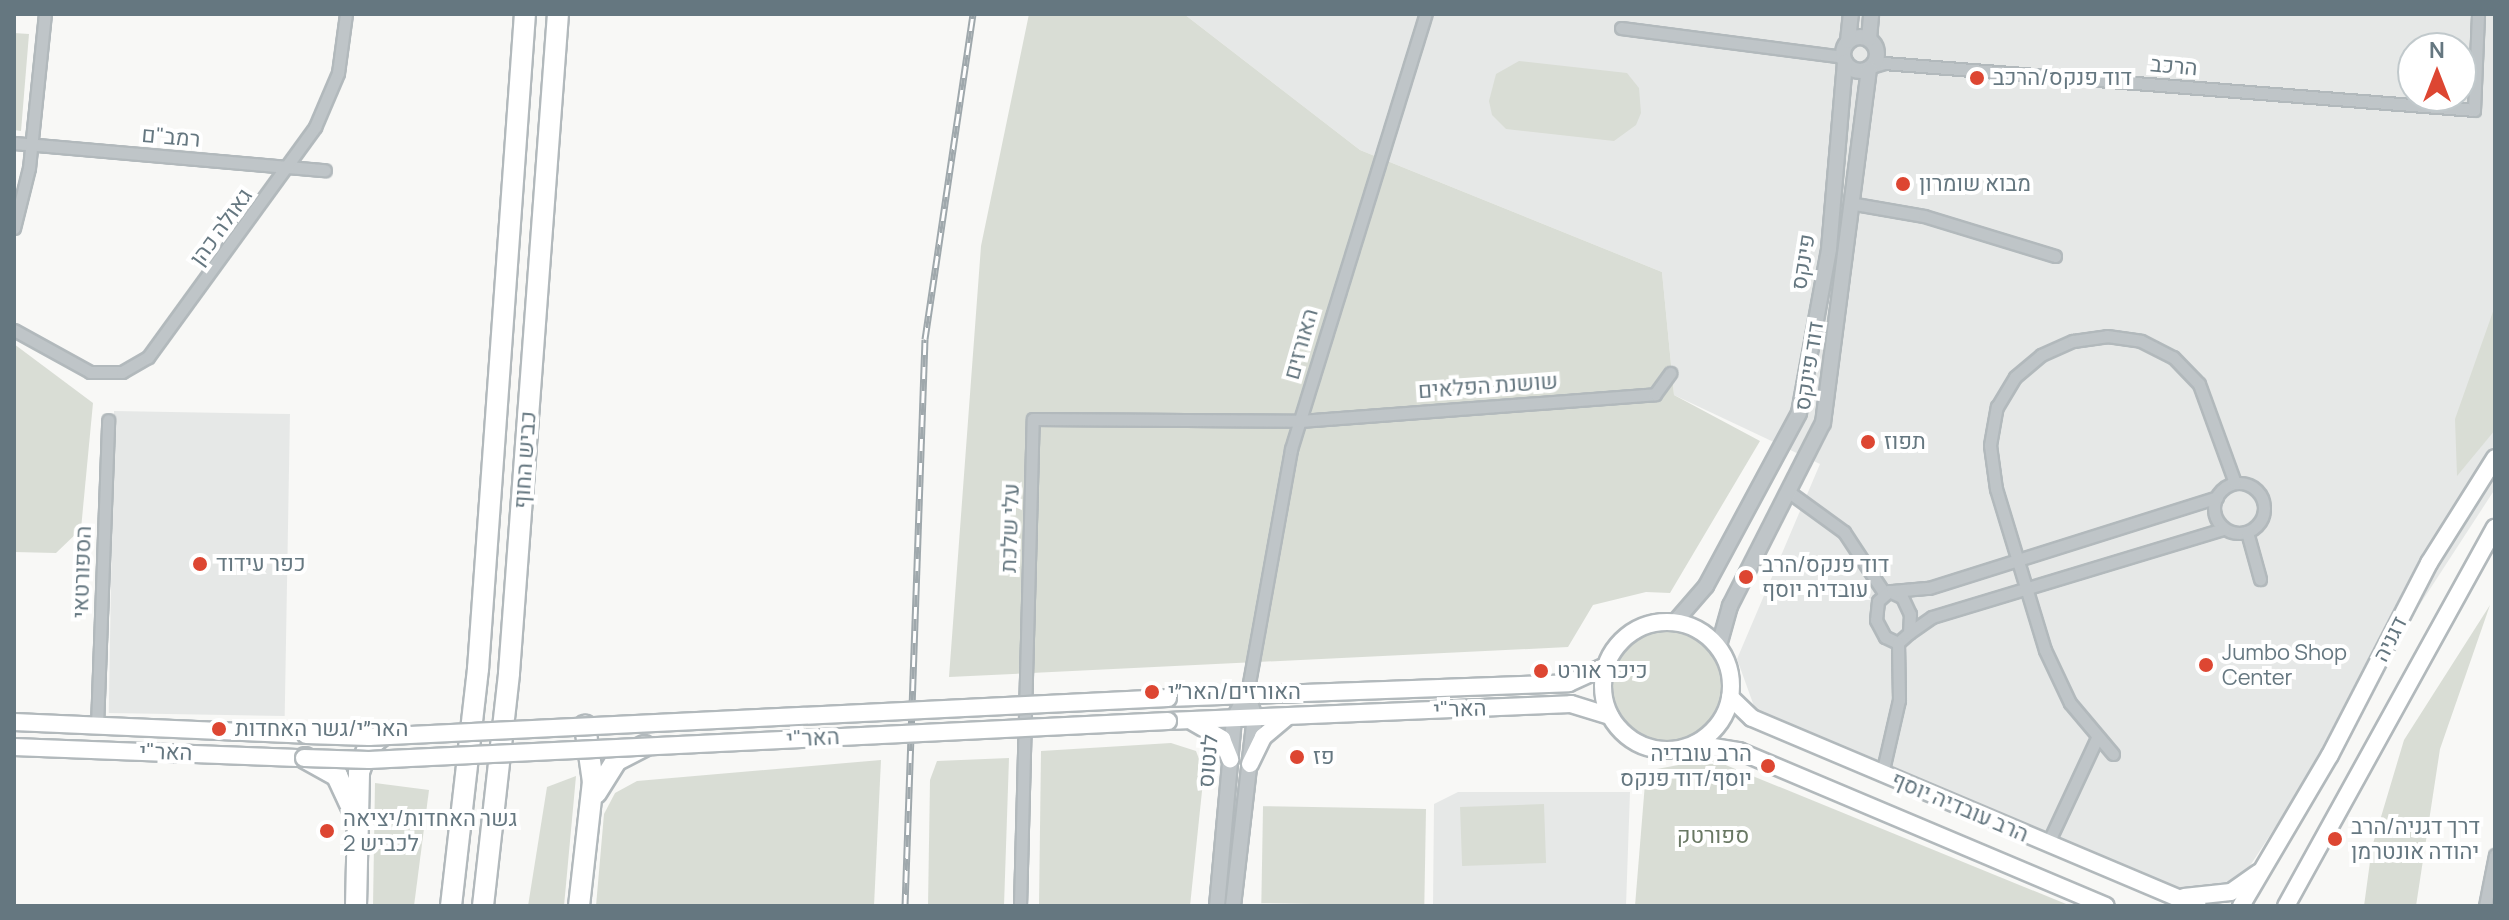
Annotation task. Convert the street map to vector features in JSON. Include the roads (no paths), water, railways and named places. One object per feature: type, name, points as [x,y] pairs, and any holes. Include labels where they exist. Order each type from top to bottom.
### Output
[{"type":"highway","name":"כביש החוף","points":[[451,906],[478,669],[525,14]]},
{"type":"highway","name":"כביש החוף","points":[[483,906],[509,673],[558,14]]},
{"type":"highway","points":[[579,906],[590,812],[591,749],[585,726]]},
{"type":"highway","points":[[356,906],[356,835],[363,759],[381,736]]},
{"type":"highway","points":[[590,812],[611,766],[645,746]]},
{"type":"highway","points":[[304,758],[337,776],[356,835]]},
{"type":"main road","name":"דגניה","points":[[2241,906],[2330,755],[2429,563],[2495,458]]},
{"type":"main road","name":"דגניה","points":[[2286,906],[2495,528]]},
{"type":"main road","points":[[1674,623],[1696,630],[1718,649],[1730,676],[1730,697],[1718,724],[1695,744],[1667,750],[1646,747],[1629,738],[1610,716],[1603,697],[1606,666],[1629,635],[1646,626],[1674,623]]},
{"type":"main road","name":"האר\"י","points":[[14,722],[381,736],[1247,694],[1569,683],[1606,666]]},
{"type":"main road","name":"הרב עובדיה יוסף","points":[[1730,697],[1752,718],[2198,906]]},
{"type":"main road","name":"האר\"י","points":[[14,747],[363,759],[1571,704],[1610,716]]},
{"type":"main road","points":[[1250,764],[1263,737],[1289,715]]},
{"type":"main road","points":[[1188,720],[1215,732],[1230,759]]},
{"type":"main road","name":"הרב עובדיה יוסף","points":[[1695,744],[1739,751],[2106,906]]},
{"type":"main road","points":[[2175,897],[2231,892],[2265,867]]},
{"type":"main road","points":[[2294,906],[2297,885]]},
{"type":"street","points":[[14,228],[30,145],[45,14]]},
{"type":"street","name":"גאולה כהן","points":[[14,330],[50,354],[99,373],[137,367],[288,167],[334,88],[346,14]]},
{"type":"street","name":"האורזים","points":[[1247,694],[1300,421],[1426,14]]},
{"type":"street","points":[[1844,60],[1851,14]]},
{"type":"street","points":[[1621,28],[1844,60],[1854,70],[1870,68],[1878,51],[1869,39],[1871,14]]},
{"type":"street","name":"הרכב","points":[[1870,68],[1884,63],[2474,110],[2478,14]]},
{"type":"street","points":[[1848,41],[1869,39]]},
{"type":"street","name":"פינקס","points":[[1674,623],[1706,586],[1799,413],[1829,249],[1844,60]]},
{"type":"street","name":"דוד פינקס","points":[[1718,649],[1730,606],[1823,423],[1855,204],[1870,68]]},
{"type":"street","name":"רמב\"ם","points":[[14,143],[325,170]]},
{"type":"street","points":[[1855,204],[1924,216],[2055,256]]},
{"type":"street","points":[[2113,754],[2097,738],[2058,682],[2018,560],[1992,460],[1997,407],[2015,377],[2041,355],[2073,341],[2107,336],[2141,341],[2173,357],[2199,384],[2235,483]]},
{"type":"street","name":"שושנת הפלאים","points":[[1300,421],[1655,394],[1670,373]]},
{"type":"street","name":"עלי שלכת","points":[[1020,906],[1033,419],[1300,421]]},
{"type":"street","name":"הספורטאי","points":[[97,726],[108,420]]},
{"type":"street","points":[[1882,774],[1897,714],[1898,643],[1909,633],[1930,618],[2224,529],[2247,532],[2262,520],[2263,500],[2251,486],[2235,483],[2217,497],[1929,588],[1888,592],[1876,608],[1877,624],[1887,640],[1898,643]]},
{"type":"street","points":[[1789,492],[1844,532],[1888,592],[1908,606],[1909,633]]},
{"type":"street","points":[[2217,497],[2214,512],[2224,529]]},
{"type":"street","points":[[2247,532],[2260,579]]},
{"type":"street","name":"לנטוס","points":[[1233,906],[1255,717],[1247,694]]},
{"type":"street","name":"לנטוס","points":[[1217,906],[1234,718],[1247,694]]},
{"type":"street","points":[[2048,843],[2097,738]]},
{"type":"street","points":[[2485,906],[2495,855]]},
{"type":"railway","points":[[905,906],[925,339],[973,14]]},
{"type":"place","name":"דוד פנקס/הרכב","points":[[1977,78]]},
{"type":"place","name":"מבוא שומרון","points":[[1903,184]]},
{"type":"place","name":"תפוז","points":[[1868,442]]},
{"type":"place","name":"כפר עידוד","points":[[200,564]]},
{"type":"place","name":"דוד פנקס/הרב עובדיה יוסף","points":[[1746,577]]},
{"type":"place","name":"Jumbo Shop Center","points":[[2206,665]]},
{"type":"place","name":"כיכר אורט","points":[[1541,671]]},
{"type":"place","name":"האורזים/האר״י","points":[[1152,692]]},
{"type":"place","name":"האר״י/גשר האחדות","points":[[219,729]]},
{"type":"place","name":"פז","points":[[1297,757]]},
{"type":"place","name":"הרב עובדיה יוסף/דוד פנקס","points":[[1768,766]]},
{"type":"place","name":"גשר האחדות/יציאה לכביש 2","points":[[327,831]]},
{"type":"place","name":"דרך דגניה/הרב יהודה אונטרמן","points":[[2335,839]]},
{"type":"park label","name":"ספורטק","points":[[1713,836]]}]
